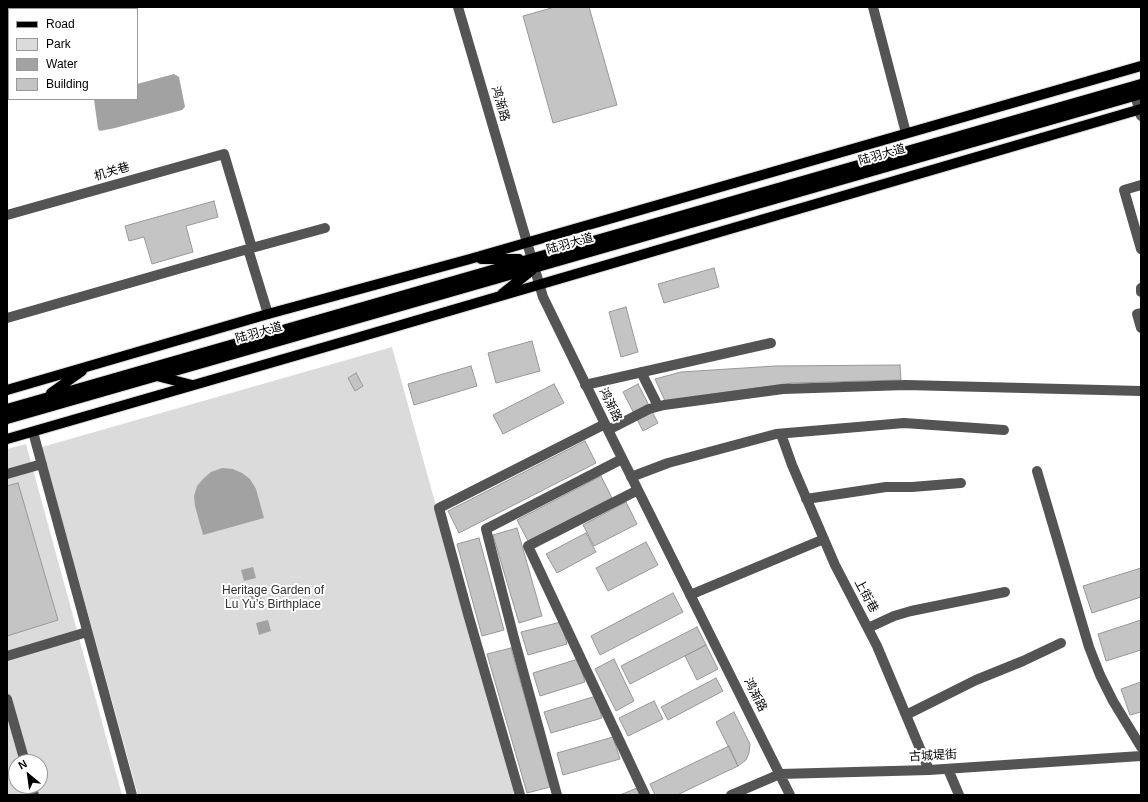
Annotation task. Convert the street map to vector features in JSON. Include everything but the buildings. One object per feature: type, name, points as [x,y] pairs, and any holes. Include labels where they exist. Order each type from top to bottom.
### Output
[{"type":"main road","points":[[7,390],[268,314],[470,259],[1141,66]]},
{"type":"main road","name":"陆羽大道","points":[[7,419],[157,376],[1141,84]]},
{"type":"main road","name":"陆羽大道","points":[[7,409],[1138,95]]},
{"type":"main road","points":[[7,439],[1140,112]]},
{"type":"main road","points":[[470,259],[533,264]]},
{"type":"main road","points":[[499,297],[533,264]]},
{"type":"main road","points":[[43,398],[91,366]]},
{"type":"main road","points":[[157,376],[192,386]]},
{"type":"street","name":"鸿渐路","points":[[458,7],[526,243],[548,309],[790,795]]},
{"type":"street","points":[[873,7],[906,133]]},
{"type":"street","points":[[1138,95],[1140,112]]},
{"type":"street","name":"机关巷","points":[[7,215],[224,154],[250,249]]},
{"type":"street","points":[[1141,185],[1124,190],[1141,249]]},
{"type":"street","points":[[7,318],[325,228]]},
{"type":"street","points":[[250,249],[268,314]]},
{"type":"street","points":[[1141,313],[1137,314],[1141,328]]},
{"type":"street","points":[[585,384],[771,343]]},
{"type":"street","points":[[641,372],[658,406]]},
{"type":"street","points":[[520,795],[474,635],[440,508],[606,427],[658,406],[783,389],[906,386],[1141,391]]},
{"type":"street","points":[[631,477],[668,463],[781,434],[904,423],[1004,430]]},
{"type":"street","points":[[33,432],[132,795]]},
{"type":"street","name":"上街巷","points":[[781,434],[806,499],[835,565],[878,646],[929,770]]},
{"type":"street","points":[[557,795],[486,529],[622,459]]},
{"type":"street","points":[[7,474],[42,464]]},
{"type":"street","points":[[1037,471],[1090,647],[1100,675],[1113,701],[1141,748]]},
{"type":"street","points":[[806,499],[886,487],[912,487],[961,483]]},
{"type":"street","points":[[638,490],[528,546],[646,795]]},
{"type":"street","points":[[690,595],[824,540]]},
{"type":"street","points":[[868,628],[894,616],[911,611],[1005,592]]},
{"type":"street","points":[[7,656],[87,632]]},
{"type":"street","points":[[906,715],[976,680],[1023,661],[1061,643]]},
{"type":"street","points":[[7,699],[23,754]]},
{"type":"street","name":"古城堤街","points":[[731,795],[780,774],[929,770],[1141,756]]},
{"type":"street","points":[[948,769],[959,795]]},
{"type":"green space","name":"Heritage Garden of Lu Yu’s Birthplace","points":[[392,347],[516,795],[138,795],[42,447]]},
{"type":"green space","points":[[26,444],[122,795],[7,795],[7,449]]},
{"type":"water","points":[[174,74],[179,77],[185,107],[182,110],[100,131],[98,129],[94,100],[138,100],[138,84]]},
{"type":"water","points":[[222,468],[233,469],[250,479],[256,489],[264,518],[203,535],[195,506],[194,496],[197,486],[203,479],[211,472]]},
{"type":"water","points":[[253,567],[256,578],[244,581],[241,570]]},
{"type":"water","points":[[260,593],[263,605],[251,608],[248,597]]},
{"type":"water","points":[[268,620],[271,631],[259,635],[256,623]]}]
